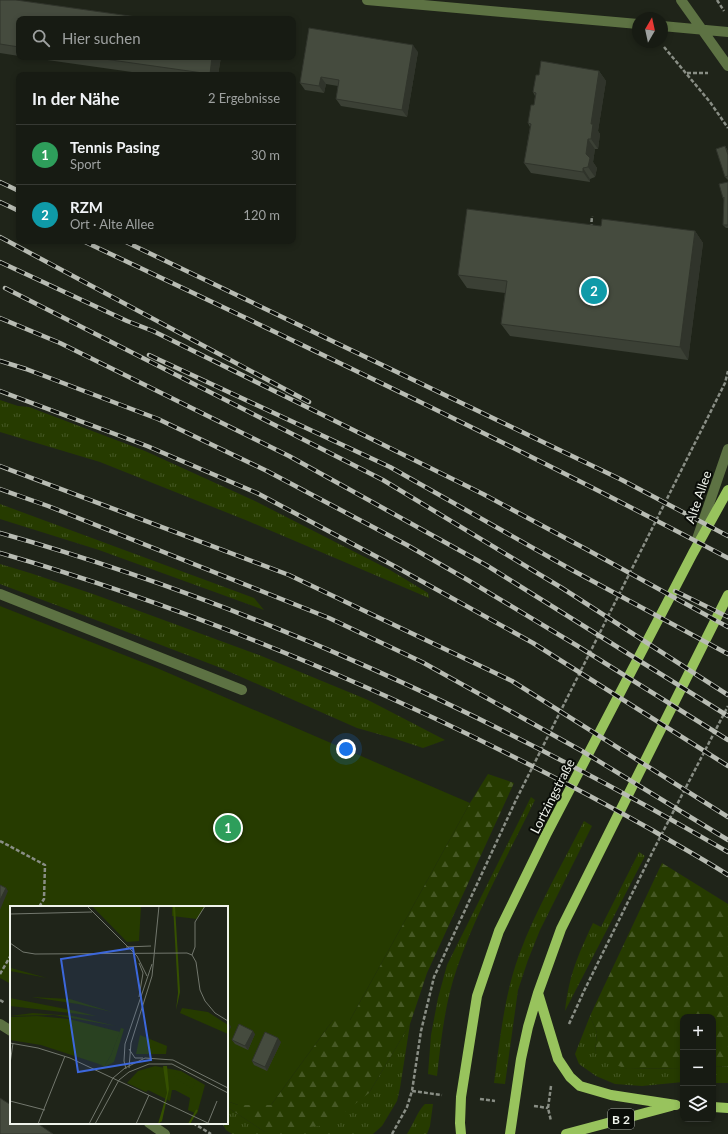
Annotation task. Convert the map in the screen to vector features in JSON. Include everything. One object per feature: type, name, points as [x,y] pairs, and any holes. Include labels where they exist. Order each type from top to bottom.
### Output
[{"type":"main road","name":"Lortzingstraße","points":[[461,1134],[461,1097],[477,996],[499,931],[550,828],[693,553],[728,490]]},
{"type":"main road","points":[[510,1134],[521,1059],[538,993],[561,929],[728,595]]},
{"type":"main road","points":[[538,993],[558,1058],[570,1077],[580,1086],[611,1095],[680,1105]]},
{"type":"main road","name":"B 2","points":[[566,1134],[680,1105]]},
{"type":"main road","points":[[716,1107],[728,1108]]},
{"type":"street","points":[[367,0],[632,23]]},
{"type":"street","points":[[681,0],[728,66]]},
{"type":"street","points":[[668,26],[728,32]]},
{"type":"street","name":"Alte Allee","points":[[693,553],[728,448]]},
{"type":"street","points":[[0,594],[242,690]]},
{"type":"street","points":[[0,1024],[10,1030]]},
{"type":"street","points":[[151,1124],[166,1134]]},
{"type":"path","points":[[664,48],[710,102],[728,128]]},
{"type":"path","points":[[686,73],[713,73]]},
{"type":"path","points":[[590,230],[592,216]]},
{"type":"path","points":[[392,1134],[407,1107],[412,1091],[421,1031],[434,977],[516,800],[725,384],[728,371]]},
{"type":"path","points":[[725,384],[728,381]]},
{"type":"path","points":[[569,1026],[584,991],[651,856],[728,706]]},
{"type":"path","points":[[0,841],[45,865],[44,899],[40,906]]},
{"type":"path","points":[[0,974],[10,957]]},
{"type":"path","points":[[548,1108],[551,1083],[558,1058]]},
{"type":"path","points":[[195,1124],[211,1134]]},
{"type":"green space","points":[[0,400],[18,406],[29,407],[145,451],[255,501],[390,570],[428,593],[429,598],[248,521],[100,462],[0,432]]},
{"type":"green space","points":[[0,504],[254,598],[264,610],[99,550],[0,519]]},
{"type":"green space","points":[[0,564],[93,594],[259,655],[368,700],[445,740],[423,748],[357,728],[221,668],[0,584]]},
{"type":"green space","points":[[0,606],[157,668],[470,803],[350,1020],[333,1020],[271,1105],[238,1105],[228,1101],[228,906],[10,906],[10,983],[0,978]]},
{"type":"green space","points":[[488,774],[514,783],[427,973],[410,1024],[369,1093],[328,1125],[265,1132],[228,1108],[228,1101],[238,1105],[271,1105],[333,1020],[350,1020],[470,803]]},
{"type":"green space","points":[[531,797],[535,800],[493,883],[465,946],[449,994],[437,1076],[428,1074],[431,1035],[438,998],[447,965]]},
{"type":"green space","points":[[584,821],[592,826],[540,930],[518,990],[505,1084],[494,1083],[506,1002],[519,955],[541,904]]},
{"type":"green space","points":[[639,852],[645,856],[565,1011],[569,987],[575,966],[593,923],[601,927]]},
{"type":"green space","points":[[662,863],[728,904],[728,1066],[716,1067],[716,1014],[680,1014],[680,1068],[627,1069],[610,1063],[595,1052],[597,1033],[590,1016]]},
{"type":"green space","points":[[590,1016],[597,1033],[595,1052],[627,1069],[680,1068],[680,1082],[642,1086],[615,1084],[596,1076],[579,1064],[575,1054]]},
{"type":"green space","points":[[410,1024],[397,1101],[382,1126],[373,1134],[232,1134],[226,1130],[223,1124],[228,1124],[228,1108],[265,1132],[369,1093]]},
{"type":"green space","points":[[728,1066],[728,1083],[716,1083],[716,1067]]},
{"type":"green space","points":[[425,1104],[433,1104],[430,1126],[427,1134],[407,1134],[420,1110]]},
{"type":"building","points":[[0,0],[16,0],[130,16],[16,16],[16,47],[0,44]]},
{"type":"building","points":[[309,28],[413,45],[402,110],[336,99],[339,80],[321,77],[319,86],[300,83]]},
{"type":"building","points":[[111,60],[212,60],[210,72],[196,72]]},
{"type":"building","points":[[541,61],[599,71],[591,124],[593,124],[591,139],[588,139],[586,154],[590,158],[588,167],[583,168],[583,172],[524,163],[531,124],[528,123],[531,105],[534,105],[536,93],[533,92],[536,75],[539,75]]},
{"type":"building","points":[[725,146],[728,155],[728,176],[725,177],[716,149]]},
{"type":"building","points":[[728,182],[728,225],[723,225],[724,197],[723,198],[719,184]]},
{"type":"building","points":[[467,209],[601,226],[602,219],[695,231],[680,347],[501,324],[507,281],[458,275]]},
{"type":"building","points":[[0,885],[6,888],[0,900]]},
{"type":"building","points":[[239,1024],[253,1031],[245,1046],[232,1040]]},
{"type":"building","points":[[265,1032],[278,1038],[265,1067],[252,1061]]},
{"type":"building","points":[[0,1098],[10,1104],[10,1124],[38,1124],[53,1134],[0,1134]]},
{"type":"railway","points":[[0,182],[16,190]]},
{"type":"railway","points":[[0,202],[16,210]]},
{"type":"railway","points":[[0,237],[309,402]]},
{"type":"railway","points":[[89,244],[488,435],[728,558]]},
{"type":"railway","points":[[130,244],[622,480],[728,536]]},
{"type":"railway","points":[[0,262],[127,321],[153,331],[483,494],[728,627]]},
{"type":"railway","points":[[5,288],[383,480],[562,588],[728,695]]},
{"type":"railway","points":[[0,318],[60,343],[289,456],[486,565],[728,716]]},
{"type":"railway","points":[[149,355],[390,467],[572,570],[728,654]]},
{"type":"railway","points":[[0,361],[26,369],[158,419],[267,471],[407,545],[466,579],[576,645],[728,740]]},
{"type":"railway","points":[[0,391],[147,446],[257,493],[396,567],[533,643],[728,766]]},
{"type":"railway","points":[[0,466],[289,575],[512,681],[728,817]]},
{"type":"railway","points":[[0,489],[48,506],[329,618],[422,662],[582,751],[728,840]]},
{"type":"railway","points":[[0,533],[95,562],[189,595],[282,631],[374,670],[553,756],[728,852]]},
{"type":"railway","points":[[0,553],[166,607],[220,627],[381,694],[462,731],[571,786],[652,830],[728,875]]},
{"type":"railway","points":[[675,591],[728,617]]},
{"type":"place","name":"RZM","points":[[594,291]]},
{"type":"place","name":"Tennis Pasing","points":[[228,828]]}]
